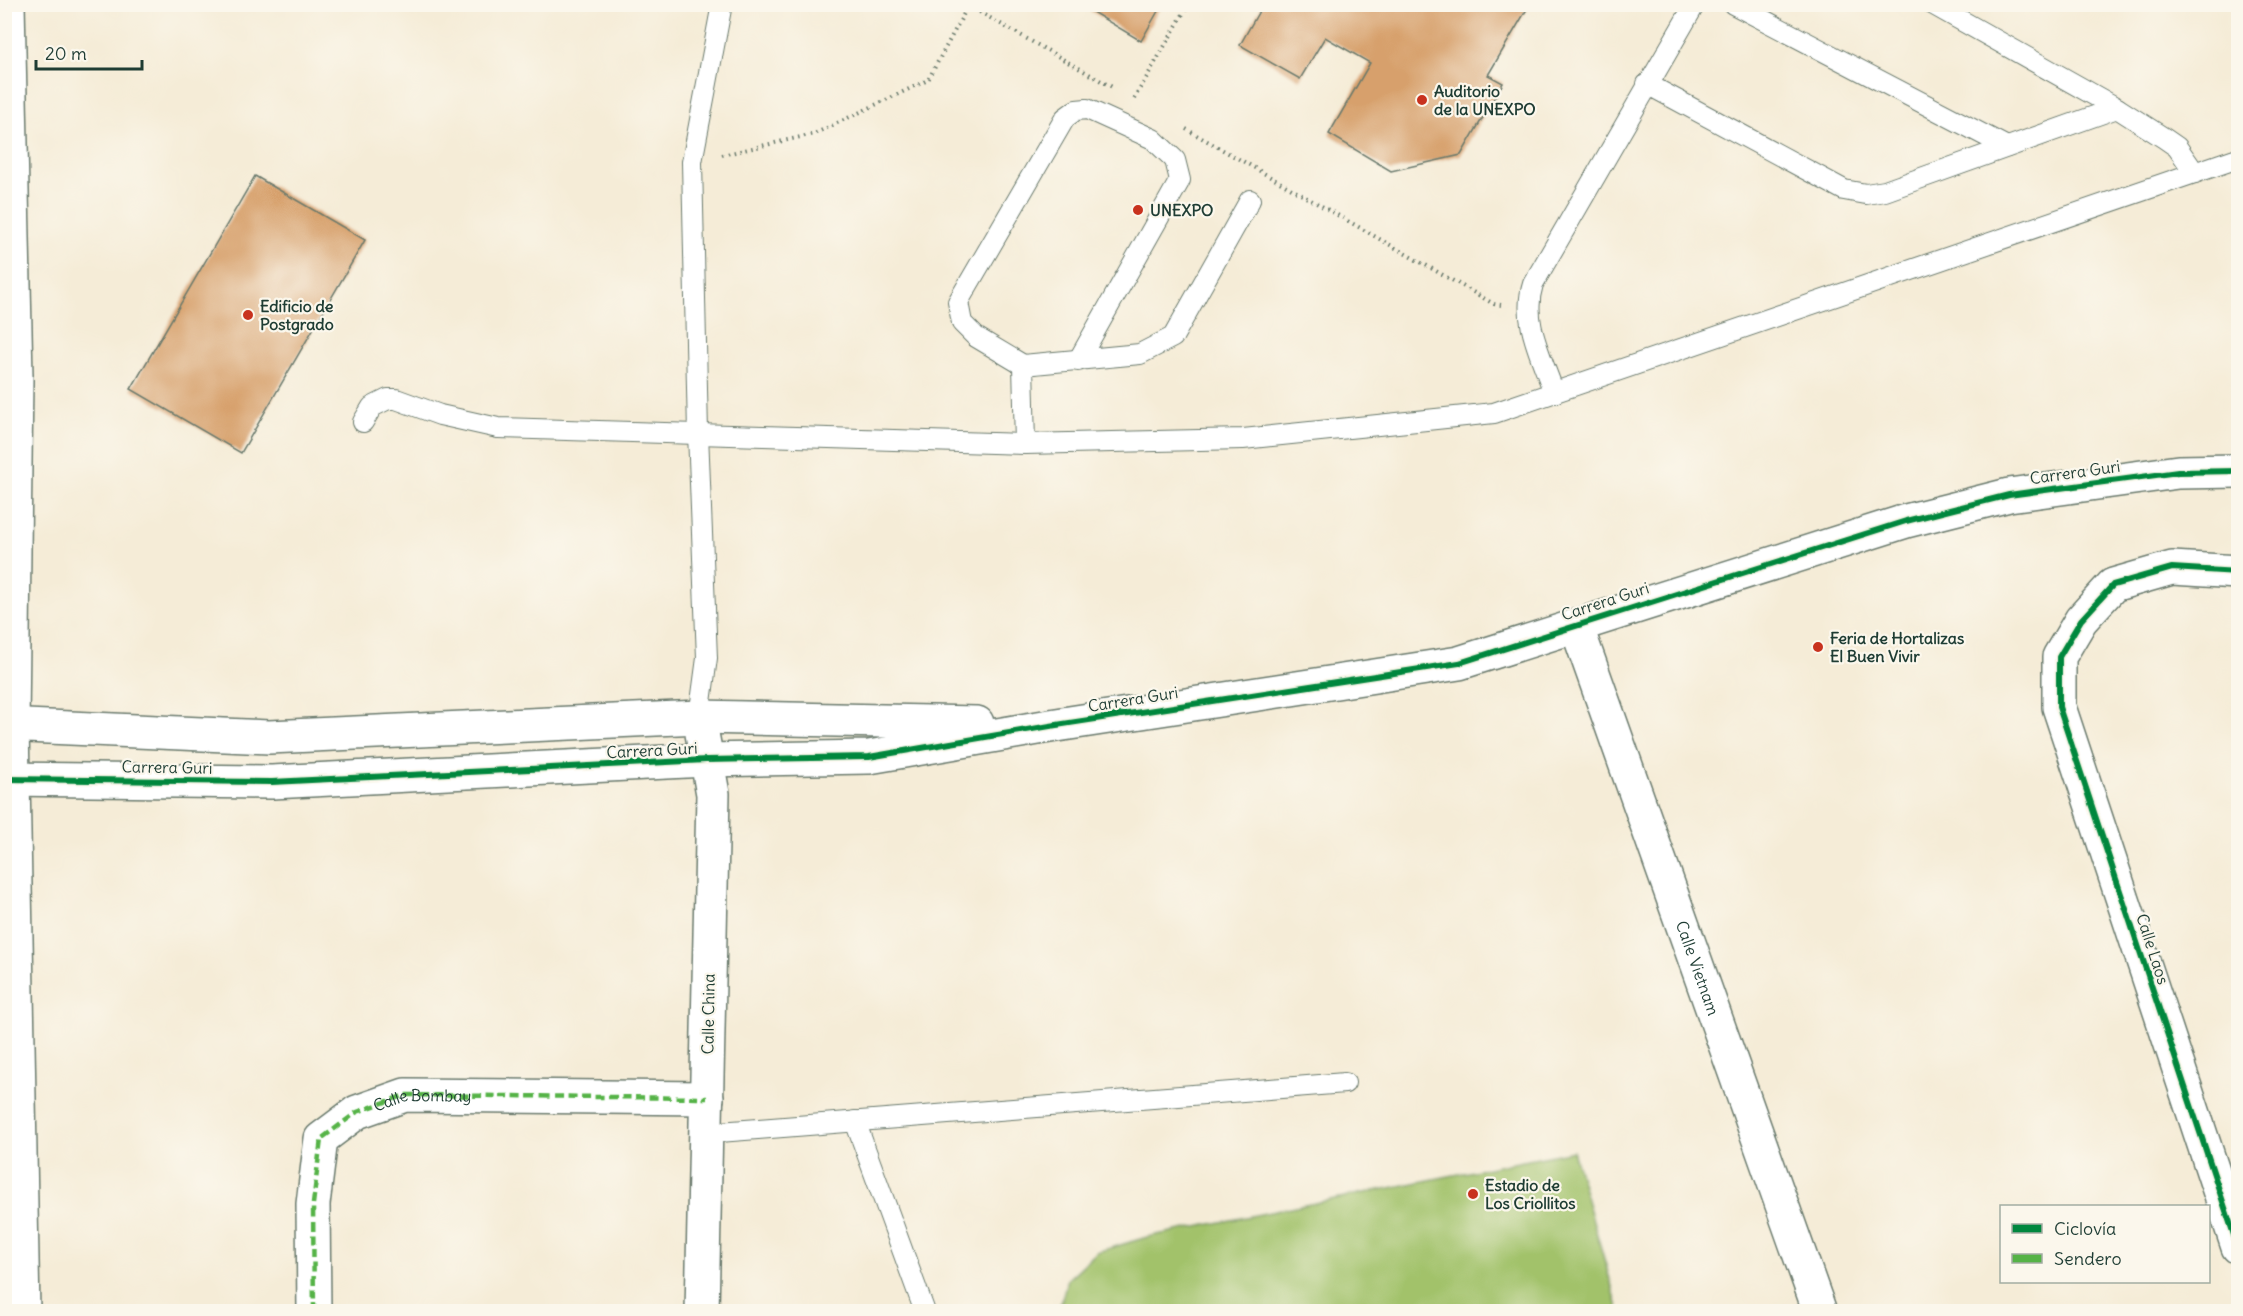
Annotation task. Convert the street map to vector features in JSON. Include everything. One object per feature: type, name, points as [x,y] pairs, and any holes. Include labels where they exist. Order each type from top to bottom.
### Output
[{"type":"street","points":[[8,4],[16,376],[8,725],[23,1311]]},
{"type":"street","name":"Carrera Guri","points":[[9,779],[272,782],[706,760],[869,757],[1050,726],[1459,663],[1906,521],[2009,495],[2178,472],[2238,471]]},
{"type":"street","name":"Calle Laos","points":[[2238,572],[2172,568],[2113,585],[2080,620],[2059,657],[2059,707],[2238,1247]]},
{"type":"street","name":"Calle Vietnam","points":[[1576,625],[1820,1311]]},
{"type":"street","name":"Carrera Guri","points":[[8,725],[269,737],[699,717],[1050,726]]},
{"type":"street","name":"Calle China","points":[[699,717],[713,794],[702,1311]]},
{"type":"street","name":"Calle Bombay","points":[[314,1311],[313,1204],[321,1139],[357,1112],[405,1095],[707,1098]]},
{"type":"lane","points":[[699,717],[707,658],[698,434],[692,162],[722,4]]},
{"type":"lane","points":[[1554,393],[1529,321],[1529,296],[1538,273],[1695,4]]},
{"type":"lane","points":[[1733,4],[2007,147]]},
{"type":"lane","points":[[1932,4],[2117,108],[2177,147],[2195,172]]},
{"type":"lane","points":[[1647,84],[1844,190],[1866,194],[1886,192],[2117,108]]},
{"type":"lane","points":[[1078,361],[1180,180],[1175,160],[1153,139],[1087,109],[1077,110],[1065,118],[958,302],[962,323],[976,337],[1023,365],[1078,361],[1140,354],[1173,337],[1250,200]]},
{"type":"lane","points":[[363,422],[372,407],[388,399],[396,399],[440,415],[498,428],[1025,444],[1242,439],[1494,413],[2238,158]]},
{"type":"lane","points":[[1023,365],[1025,444]]},
{"type":"lane","points":[[706,1133],[1345,1083]]},
{"type":"lane","points":[[855,1121],[926,1311]]},
{"type":"path","points":[[1134,99],[1189,4]]},
{"type":"path","points":[[692,162],[814,134],[928,80],[969,5],[1113,88]]},
{"type":"path","points":[[1124,93],[1144,105]]},
{"type":"path","points":[[1185,128],[1494,304],[1528,308]]},
{"type":"green space","name":"Estadio de Los Criollitos","points":[[1573,1151],[1619,1311],[1058,1311],[1068,1279],[1097,1252],[1147,1237]]},
{"type":"building","points":[[1079,4],[1162,4],[1141,41]]},
{"type":"building","points":[[1263,4],[1530,4],[1488,75],[1503,83],[1461,155],[1391,171],[1329,134],[1370,63],[1325,37],[1300,79],[1240,45]]},
{"type":"building","name":"Edificio de Postgrado","points":[[255,176],[365,240],[241,453],[131,389]]},
{"type":"marked path","points":[[314,1312],[313,1204],[321,1139],[357,1112],[405,1095],[707,1098]]},
{"type":"cycle path","points":[[4,779],[272,782],[706,760],[869,757],[1050,726],[1459,663],[1906,521],[2009,495],[2178,472],[2238,471]]},
{"type":"cycle path","points":[[2238,572],[2172,568],[2113,585],[2081,620],[2059,657],[2059,707],[2238,1247]]},
{"type":"place","name":"Auditorio de la UNEXPO","points":[[1422,100]]},
{"type":"place","name":"UNEXPO","points":[[1138,210]]},
{"type":"place","name":"Edificio de Postgrado","points":[[248,315]]},
{"type":"place","name":"Feria de Hortalizas El Buen Vivir","points":[[1818,647]]},
{"type":"place","name":"Estadio de Los Criollitos","points":[[1473,1194]]}]
